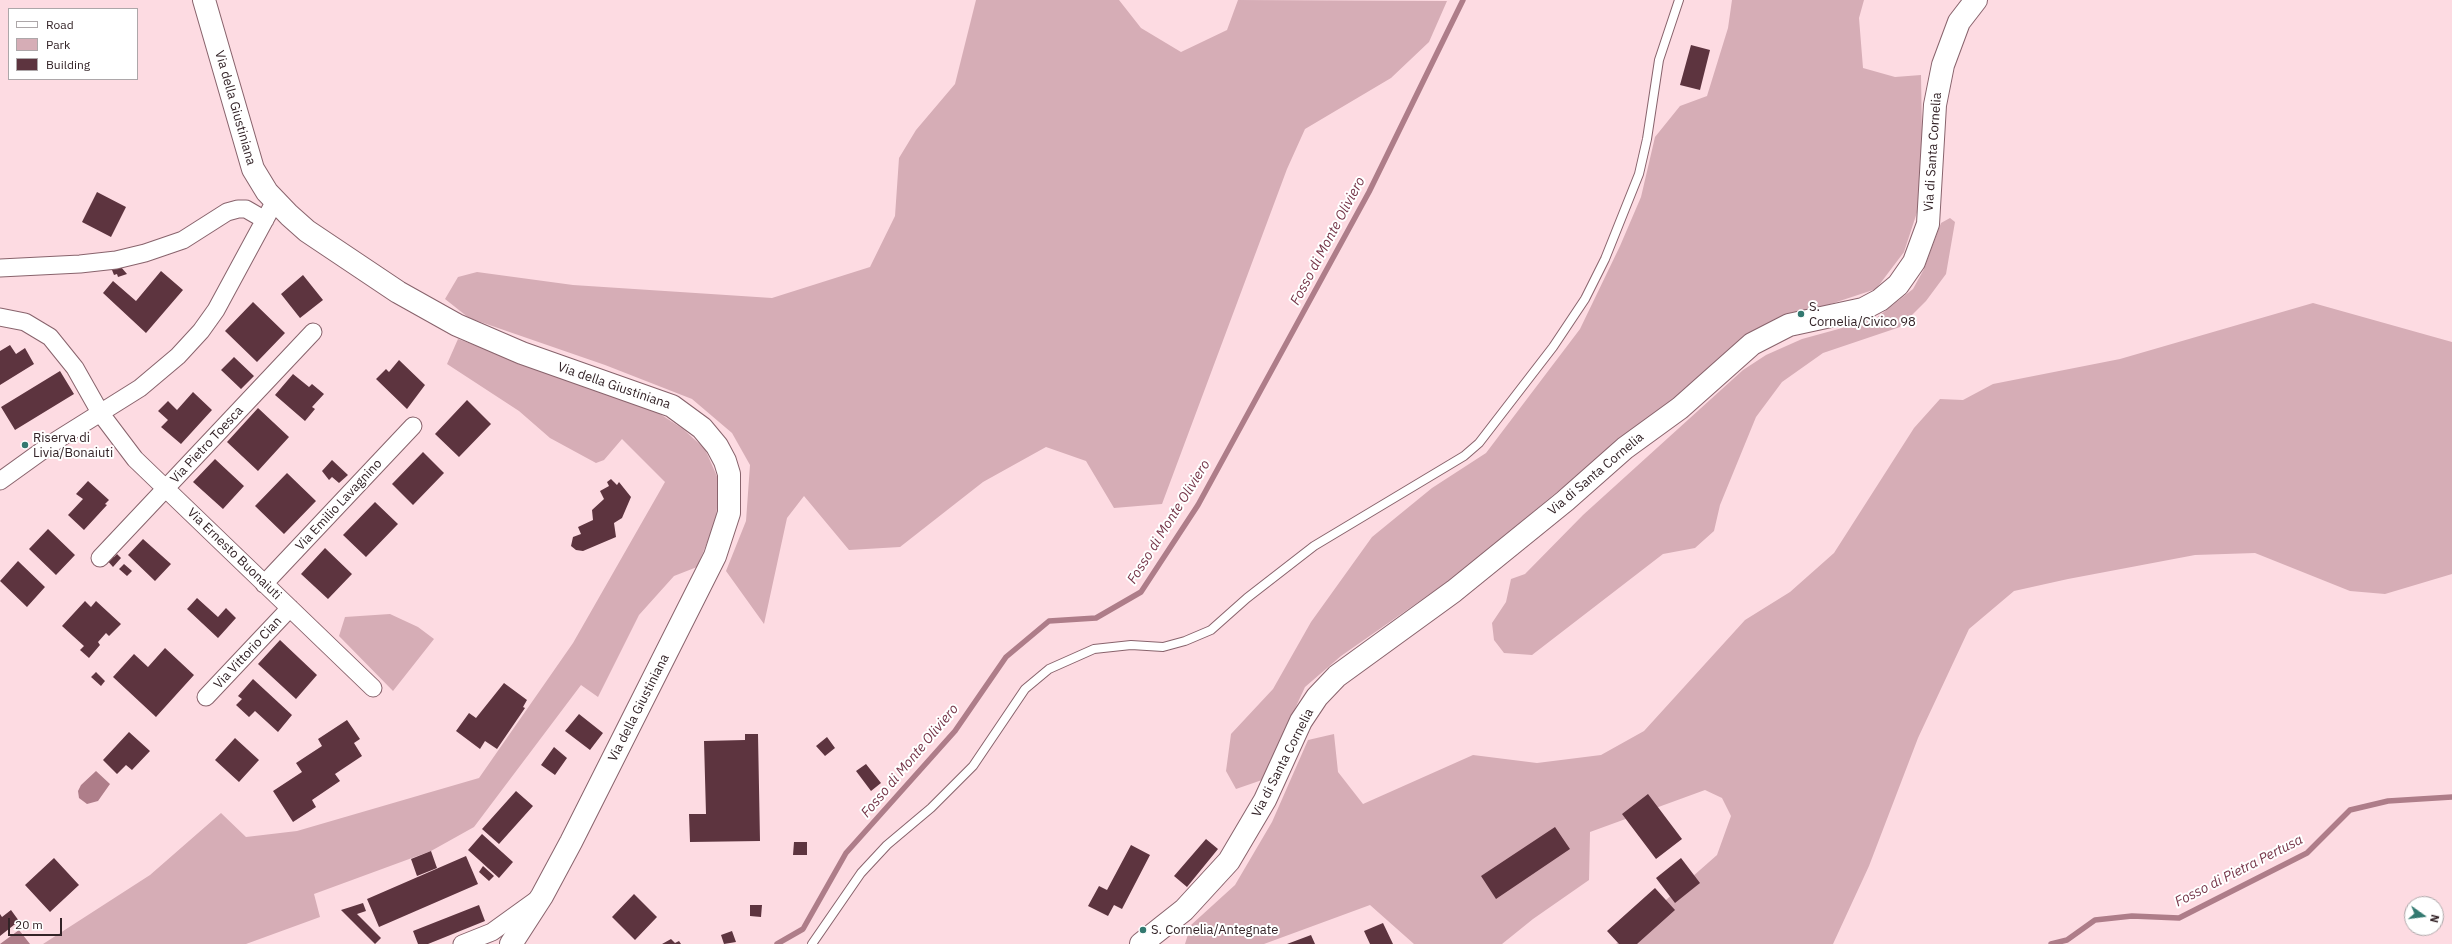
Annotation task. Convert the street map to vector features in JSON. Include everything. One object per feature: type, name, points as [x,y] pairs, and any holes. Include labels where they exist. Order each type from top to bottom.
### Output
[{"type":"street","name":"Via della Giustiniana","points":[[204,0],[253,169],[275,202],[307,231],[398,292],[457,325],[522,353],[672,406],[702,428],[717,446],[725,461],[729,474],[729,513],[715,556],[542,896],[511,944]]},
{"type":"street","name":"Via di Santa Cornelia","points":[[1140,944],[1184,910],[1230,861],[1265,800],[1301,721],[1317,697],[1337,676],[1454,591],[1565,501],[1625,448],[1680,408],[1752,344],[1789,325],[1863,309],[1880,300],[1898,285],[1914,262],[1928,224],[1931,204],[1935,105],[1943,65],[1960,22],[1976,0]]},
{"type":"street","points":[[0,482],[57,440],[101,414],[140,388],[178,356],[201,331],[228,288],[275,202]]},
{"type":"street","points":[[0,268],[80,264],[138,254],[183,240],[228,212],[238,209],[246,209],[265,220]]},
{"type":"street","name":"Via Ernesto Buonaiuti","points":[[0,317],[11,317],[25,322],[50,337],[75,368],[101,414],[135,458],[373,688]]},
{"type":"street","name":"Via Pietro Toesca","points":[[100,558],[313,332]]},
{"type":"street","name":"Via Emilio Lavagnino","points":[[264,584],[414,426]]},
{"type":"street","name":"Via Vittorio Cian","points":[[206,697],[290,608]]},
{"type":"street","points":[[462,944],[492,932],[542,896]]},
{"type":"lane","points":[[812,944],[861,873],[887,845],[931,808],[973,766],[1026,689],[1049,670],[1094,649],[1131,645],[1163,647],[1185,641],[1211,630],[1247,598],[1314,546],[1464,456],[1479,443],[1553,347],[1585,299],[1605,259],[1639,174],[1647,139],[1658,60],[1679,0]]},
{"type":"green space","points":[[976,0],[1119,0],[1141,28],[1181,52],[1227,30],[1238,0],[1447,1],[1429,42],[1391,78],[1305,129],[1287,169],[1162,504],[1114,508],[1086,461],[1046,447],[983,482],[900,547],[849,550],[804,496],[787,518],[764,624],[726,571],[746,521],[750,465],[732,433],[692,399],[605,365],[469,318],[445,299],[458,277],[477,272],[573,285],[772,298],[870,267],[895,216],[899,158],[916,130],[955,84]]},
{"type":"green space","points":[[1732,0],[1864,0],[1859,18],[1863,68],[1895,77],[1921,75],[1923,194],[1904,252],[1876,289],[1758,328],[1727,352],[1673,401],[1552,496],[1457,575],[1341,656],[1305,687],[1262,780],[1236,789],[1226,771],[1231,734],[1273,689],[1311,622],[1372,537],[1432,488],[1486,453],[1580,329],[1620,246],[1641,197],[1655,137],[1680,106],[1707,96],[1728,28]]},
{"type":"green space","points":[[1950,218],[1955,222],[1946,274],[1926,301],[1900,327],[1823,353],[1782,382],[1756,417],[1720,505],[1714,531],[1695,548],[1663,554],[1532,655],[1504,653],[1494,640],[1492,623],[1506,602],[1511,579],[1525,574],[1583,515],[1743,370],[1766,355],[1802,339],[1875,319],[1913,289],[1924,269],[1941,223]]},
{"type":"green space","points":[[2313,303],[2452,342],[2452,574],[2385,594],[2350,591],[2255,553],[2195,555],[2068,579],[2014,591],[1969,629],[1918,738],[1869,866],[1833,944],[1616,944],[1717,855],[1731,816],[1722,798],[1705,790],[1590,832],[1589,880],[1533,919],[1502,944],[1414,944],[1370,905],[1264,944],[1185,944],[1191,925],[1235,885],[1272,822],[1308,740],[1334,734],[1338,772],[1363,804],[1473,755],[1537,763],[1601,755],[1644,731],[1745,620],[1790,592],[1834,553],[1914,428],[1940,399],[1963,400],[1993,384],[2120,359]]},
{"type":"green space","points":[[458,339],[651,408],[683,429],[705,449],[719,481],[716,521],[697,567],[674,576],[639,615],[598,697],[581,685],[474,827],[431,851],[314,894],[320,917],[246,944],[43,944],[150,875],[221,813],[246,837],[297,831],[479,778],[573,643],[665,482],[622,439],[604,460],[596,463],[550,438],[519,411],[447,364]]},
{"type":"green space","points":[[390,614],[418,627],[434,639],[393,691],[339,636],[345,617]]},
{"type":"shaded area","points":[[96,771],[110,784],[98,801],[87,804],[79,798],[78,791],[81,785]]},
{"type":"shaded area","points":[[19,930],[30,944],[0,944]]},
{"type":"building","points":[[1691,45],[1710,50],[1700,90],[1680,85]]},
{"type":"building","points":[[97,192],[126,207],[111,237],[82,222]]},
{"type":"building","points":[[121,267],[127,274],[118,277],[117,274],[114,275],[112,270]]},
{"type":"building","points":[[161,271],[183,290],[146,333],[103,293],[113,281],[136,301]]},
{"type":"building","points":[[303,275],[323,300],[300,318],[281,294]]},
{"type":"building","points":[[253,302],[285,333],[257,362],[225,331]]},
{"type":"building","points":[[10,345],[16,354],[25,348],[34,364],[0,385],[0,351]]},
{"type":"building","points":[[234,357],[254,376],[241,389],[221,370]]},
{"type":"building","points":[[399,360],[425,385],[407,409],[376,379],[386,369],[389,372]]},
{"type":"building","points":[[60,371],[74,394],[15,430],[1,407]]},
{"type":"building","points":[[293,374],[309,387],[312,384],[324,394],[312,407],[315,409],[305,421],[275,395]]},
{"type":"building","points":[[193,392],[212,410],[181,444],[161,427],[168,420],[158,411],[168,401],[177,410]]},
{"type":"building","points":[[467,400],[491,424],[459,457],[435,434]]},
{"type":"building","points":[[258,408],[289,437],[258,471],[227,442]]},
{"type":"building","points":[[423,452],[444,473],[413,505],[392,484]]},
{"type":"building","points":[[215,459],[244,486],[223,509],[193,482]]},
{"type":"building","points":[[332,460],[348,475],[339,483],[332,477],[329,480],[322,471]]},
{"type":"building","points":[[287,473],[316,501],[284,534],[255,506]]},
{"type":"building","points":[[611,479],[617,485],[619,482],[631,497],[622,518],[614,523],[616,537],[583,551],[576,550],[571,546],[573,537],[581,534],[578,527],[593,520],[592,510],[604,499],[600,491],[609,486],[607,482]]},
{"type":"building","points":[[88,481],[109,500],[105,504],[107,505],[84,530],[68,515],[83,499],[76,494]]},
{"type":"building","points":[[375,502],[398,524],[366,557],[343,535]]},
{"type":"building","points":[[48,529],[75,555],[56,575],[29,549]]},
{"type":"building","points":[[143,539],[171,564],[155,581],[128,555]]},
{"type":"building","points":[[325,548],[352,574],[328,599],[301,574]]},
{"type":"building","points":[[110,554],[114,557],[117,554],[121,558],[113,567],[106,559]]},
{"type":"building","points":[[18,561],[45,587],[27,607],[0,581]]},
{"type":"building","points":[[124,564],[132,571],[127,576],[119,569]]},
{"type":"building","points":[[197,598],[218,617],[226,608],[236,618],[218,638],[187,609]]},
{"type":"building","points":[[85,601],[91,607],[96,601],[121,624],[109,636],[106,633],[98,642],[100,645],[89,658],[80,650],[84,646],[62,626]]},
{"type":"building","points":[[280,640],[317,675],[296,699],[258,664]]},
{"type":"building","points":[[165,648],[194,675],[156,717],[113,677],[134,654],[148,667]]},
{"type":"building","points":[[96,672],[105,681],[101,686],[91,677]]},
{"type":"building","points":[[253,679],[292,715],[278,732],[255,711],[249,717],[236,705],[242,699],[238,696]]},
{"type":"building","points":[[504,683],[527,700],[523,707],[525,708],[497,749],[485,741],[480,749],[456,731],[469,713],[476,718]]},
{"type":"building","points":[[579,714],[603,733],[590,750],[565,731]]},
{"type":"building","points":[[347,720],[360,739],[354,743],[362,756],[335,774],[340,781],[312,800],[316,807],[293,822],[273,791],[302,772],[296,763],[322,746],[318,739]]},
{"type":"building","points":[[129,732],[150,751],[132,770],[126,765],[117,774],[103,760]]},
{"type":"building","points":[[745,734],[758,734],[760,841],[690,842],[689,814],[706,814],[704,741],[745,740]]},
{"type":"building","points":[[827,737],[835,748],[825,756],[816,746]]},
{"type":"building","points":[[235,738],[259,760],[239,782],[215,760]]},
{"type":"building","points":[[554,747],[567,758],[555,775],[541,765]]},
{"type":"building","points":[[866,764],[881,783],[871,791],[856,771]]},
{"type":"building","points":[[516,791],[533,806],[499,844],[482,829]]},
{"type":"building","points":[[1648,794],[1682,839],[1656,859],[1622,814]]},
{"type":"building","points":[[1555,827],[1570,849],[1496,899],[1481,876]]},
{"type":"building","points":[[482,834],[513,862],[499,878],[468,850]]},
{"type":"building","points":[[1206,839],[1218,849],[1187,887],[1174,876]]},
{"type":"building","points":[[794,842],[807,842],[807,855],[793,855]]},
{"type":"building","points":[[1131,845],[1150,855],[1122,909],[1114,905],[1108,916],[1088,906],[1099,886],[1107,890]]},
{"type":"building","points":[[431,851],[437,868],[417,876],[411,859]]},
{"type":"building","points":[[466,856],[478,884],[379,927],[367,899]]},
{"type":"building","points":[[54,858],[79,885],[50,912],[25,885]]},
{"type":"building","points":[[1681,858],[1700,883],[1675,903],[1656,878]]},
{"type":"building","points":[[483,866],[494,876],[489,881],[479,872]]},
{"type":"building","points":[[1655,888],[1675,910],[1637,944],[1619,944],[1607,931]]},
{"type":"building","points":[[634,894],[657,917],[635,940],[612,917]]},
{"type":"building","points":[[363,903],[366,911],[357,914],[381,938],[375,944],[341,910]]},
{"type":"building","points":[[479,905],[485,921],[428,944],[418,944],[413,931]]},
{"type":"building","points":[[750,905],[762,905],[761,917],[750,916]]},
{"type":"building","points":[[11,910],[19,921],[0,936],[0,914],[2,917]]},
{"type":"building","points":[[1383,923],[1393,944],[1370,944],[1364,931]]},
{"type":"building","points":[[732,931],[736,942],[724,944],[721,935]]},
{"type":"building","points":[[1311,935],[1315,944],[1287,944]]},
{"type":"building","points":[[671,939],[675,943],[679,941],[681,944],[662,944]]},
{"type":"waterway","name":"Fosso di Monte Oliviero","points":[[777,944],[803,929],[846,853],[955,731],[1006,657],[1049,621],[1096,618],[1141,592],[1198,505],[1369,192],[1463,0]]},
{"type":"waterway","name":"Fosso di Pietra Pertusa","points":[[2051,944],[2067,940],[2095,920],[2132,916],[2179,918],[2307,853],[2350,810],[2388,801],[2452,797]]},
{"type":"place","name":"S. Cornelia/Civico 98","points":[[1801,314]]},
{"type":"place","name":"Riserva di Livia/Bonaiuti","points":[[25,445]]},
{"type":"place","name":"S. Cornelia/Antegnate","points":[[1143,930]]}]
